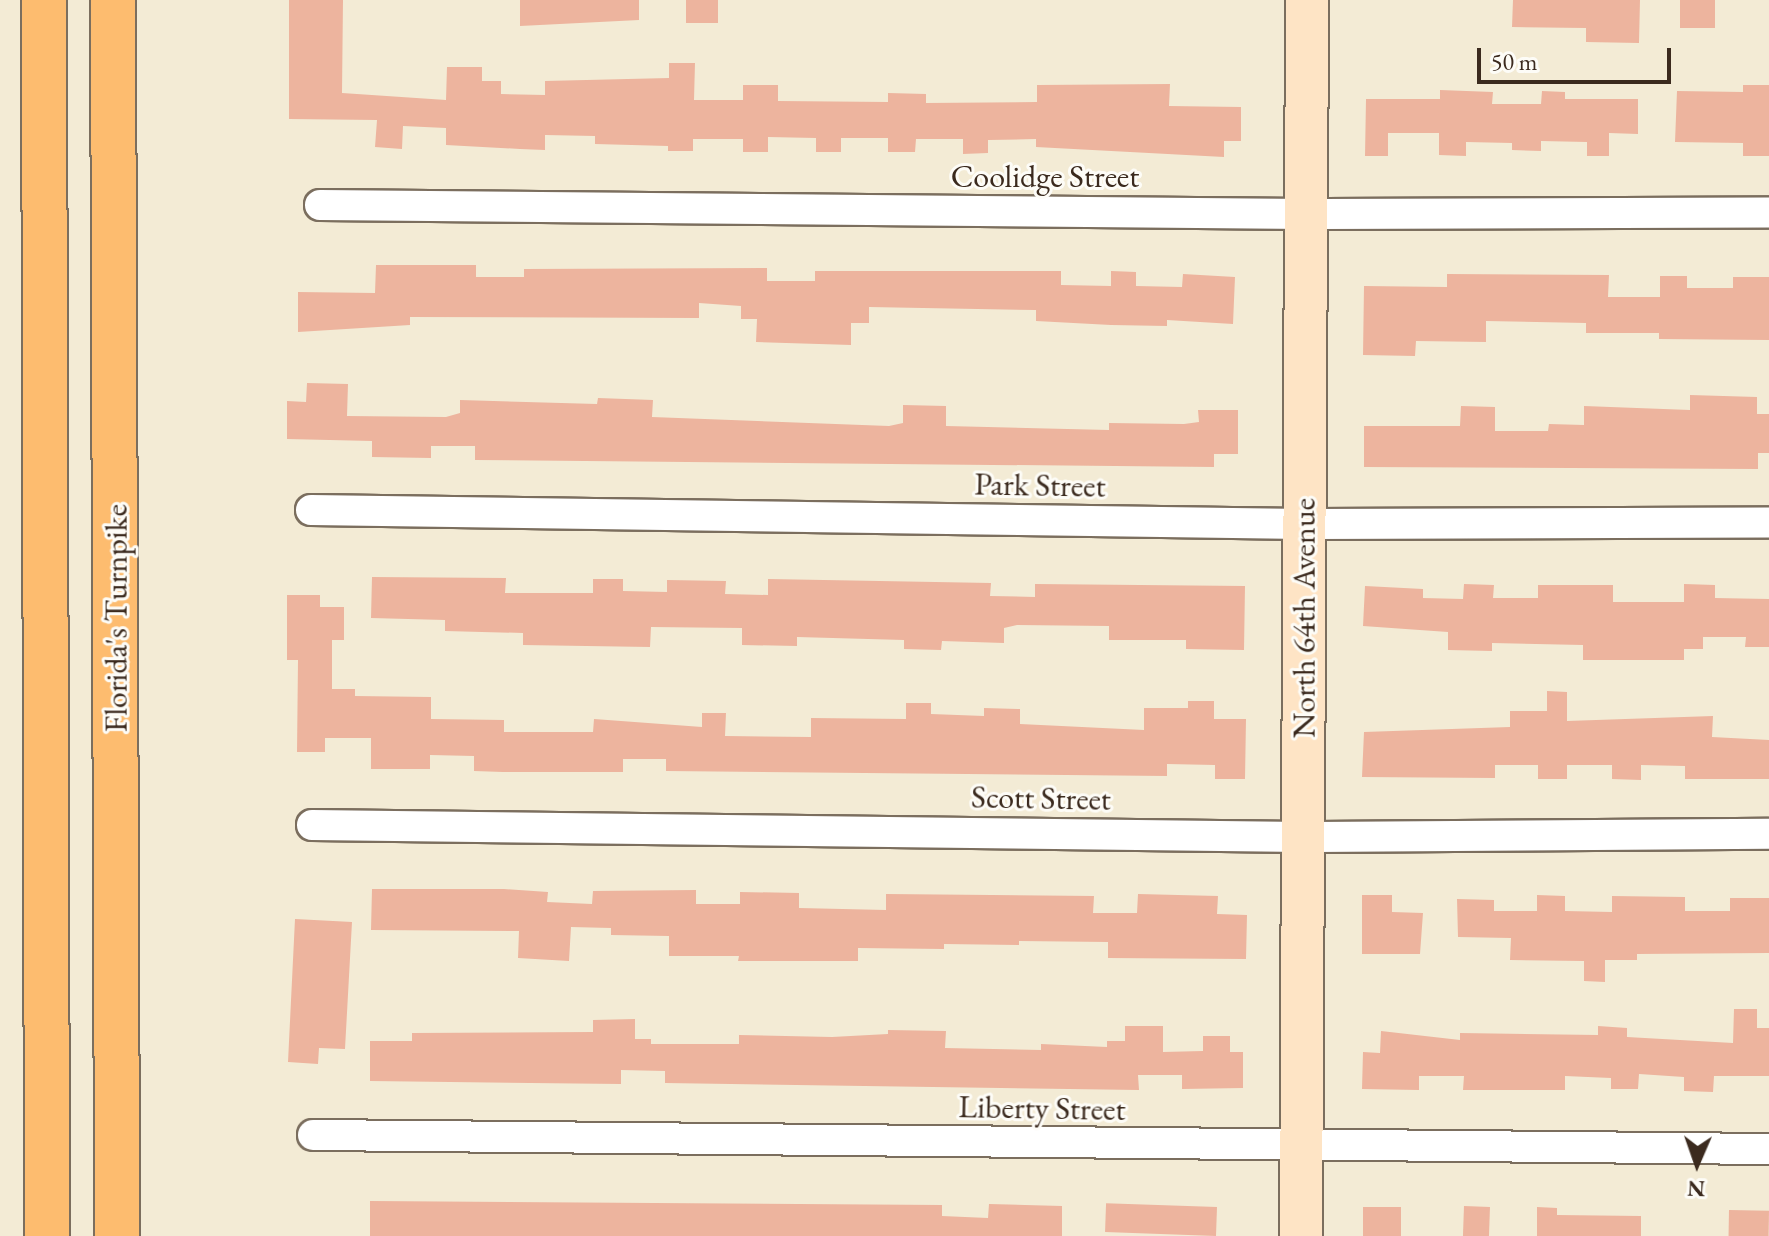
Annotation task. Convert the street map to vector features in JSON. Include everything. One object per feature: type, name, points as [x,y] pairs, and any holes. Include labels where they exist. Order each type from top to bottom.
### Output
[{"type":"highway","points":[[44,0],[47,1236]]},
{"type":"highway","name":"Florida's Turnpike","points":[[113,0],[117,1236]]},
{"type":"street","name":"North 64th Avenue","points":[[1301,1236],[1307,0]]},
{"type":"street","name":"Coolidge Street","points":[[320,205],[1306,214],[1769,212]]},
{"type":"street","name":"Park Street","points":[[311,510],[1304,524],[1769,522]]},
{"type":"street","name":"Scott Street","points":[[312,825],[1303,837],[1769,834]]},
{"type":"street","name":"Liberty Street","points":[[313,1135],[1301,1148],[1769,1149]]},
{"type":"building","points":[[289,0],[343,0],[342,93],[446,100],[447,67],[482,67],[482,81],[501,81],[501,94],[545,95],[545,81],[669,78],[669,63],[695,63],[694,100],[743,100],[743,85],[778,85],[778,101],[888,102],[888,93],[926,94],[926,103],[1037,102],[1037,85],[1170,84],[1169,106],[1241,107],[1241,141],[1224,141],[1224,157],[1036,147],[1036,139],[988,140],[988,153],[963,154],[963,139],[916,139],[915,152],[888,152],[888,138],[841,138],[841,152],[816,152],[816,138],[768,137],[768,152],[743,152],[743,139],[693,139],[693,151],[668,151],[668,146],[595,144],[595,136],[545,135],[545,150],[446,145],[446,128],[403,126],[402,149],[375,147],[377,120],[289,119]]},
{"type":"building","points":[[520,0],[639,0],[639,20],[520,26]]},
{"type":"building","points":[[686,0],[718,0],[718,23],[686,23]]},
{"type":"building","points":[[1513,0],[1640,0],[1639,43],[1586,42],[1586,28],[1512,27]]},
{"type":"building","points":[[1680,0],[1715,0],[1715,28],[1680,28]]},
{"type":"building","points":[[1743,85],[1769,85],[1769,156],[1743,156],[1743,143],[1675,142],[1677,91],[1743,92]]},
{"type":"building","points":[[1440,90],[1493,92],[1492,104],[1541,104],[1542,91],[1565,92],[1565,99],[1638,99],[1638,134],[1609,133],[1609,156],[1587,156],[1587,142],[1541,141],[1541,151],[1512,150],[1512,143],[1466,142],[1466,156],[1439,155],[1439,133],[1388,133],[1388,156],[1365,156],[1366,99],[1440,99]]},
{"type":"building","points":[[376,265],[476,265],[476,277],[524,277],[524,269],[767,268],[767,281],[815,281],[815,271],[1061,271],[1061,285],[1111,286],[1111,271],[1136,272],[1136,286],[1182,287],[1183,274],[1235,277],[1233,324],[1167,320],[1167,326],[1111,325],[1036,321],[1036,310],[869,307],[869,323],[851,323],[851,345],[756,342],[757,319],[741,319],[741,306],[699,303],[699,318],[410,317],[410,325],[298,332],[298,292],[375,293]]},
{"type":"building","points":[[1447,274],[1609,275],[1608,297],[1660,297],[1660,276],[1687,276],[1687,288],[1733,288],[1733,277],[1769,277],[1769,340],[1659,339],[1659,333],[1586,333],[1586,323],[1486,321],[1486,342],[1416,341],[1415,356],[1363,355],[1364,286],[1447,287]]},
{"type":"building","points":[[307,383],[348,384],[347,416],[446,417],[460,413],[460,400],[597,404],[598,398],[653,400],[652,417],[889,426],[903,423],[903,405],[946,406],[946,426],[1109,430],[1109,423],[1184,424],[1199,422],[1198,410],[1238,410],[1238,454],[1214,454],[1214,467],[475,460],[475,446],[431,446],[431,458],[372,457],[372,441],[287,439],[287,401],[306,402]]},
{"type":"building","points":[[1690,395],[1757,397],[1757,414],[1769,414],[1769,453],[1758,453],[1758,469],[1364,467],[1364,426],[1460,426],[1461,406],[1495,407],[1495,431],[1548,431],[1549,424],[1584,425],[1584,406],[1690,410]]},
{"type":"building","points":[[372,577],[506,578],[505,593],[593,593],[593,579],[623,579],[623,591],[667,592],[667,580],[726,581],[725,594],[768,595],[768,579],[991,583],[990,596],[1035,597],[1035,584],[1245,586],[1244,650],[1186,649],[1186,640],[1109,640],[1109,626],[1017,625],[1004,628],[1004,643],[942,641],[941,650],[904,649],[904,640],[797,637],[797,646],[742,645],[742,628],[651,627],[650,647],[523,645],[523,633],[445,631],[445,620],[371,618]]},
{"type":"building","points":[[1464,584],[1494,585],[1493,598],[1538,598],[1538,585],[1613,585],[1613,602],[1684,602],[1684,584],[1715,585],[1715,598],[1769,599],[1769,647],[1745,647],[1746,637],[1703,637],[1703,649],[1684,649],[1684,660],[1583,660],[1583,645],[1492,643],[1492,651],[1448,650],[1448,632],[1363,626],[1365,586],[1423,589],[1423,598],[1463,599]]},
{"type":"building","points":[[287,595],[320,595],[320,607],[344,607],[344,640],[332,640],[332,689],[355,689],[355,696],[431,697],[431,719],[504,720],[504,732],[593,732],[594,719],[702,727],[702,713],[726,713],[725,736],[811,737],[811,718],[906,719],[906,703],[931,703],[931,714],[984,716],[984,708],[1020,709],[1020,724],[1144,730],[1144,708],[1188,708],[1188,701],[1214,701],[1214,719],[1246,719],[1245,779],[1215,779],[1215,765],[1167,764],[1167,776],[666,771],[666,759],[623,759],[623,772],[503,772],[474,771],[474,756],[430,755],[430,769],[371,769],[371,738],[325,738],[325,752],[297,752],[298,660],[287,660]]},
{"type":"building","points":[[1547,691],[1567,692],[1567,721],[1713,716],[1712,737],[1769,740],[1769,779],[1685,779],[1685,766],[1641,765],[1641,780],[1612,779],[1612,765],[1567,765],[1567,779],[1538,779],[1538,765],[1495,765],[1495,778],[1362,777],[1364,732],[1510,727],[1510,711],[1547,711]]},
{"type":"building","points":[[372,889],[548,892],[547,902],[592,904],[593,891],[696,890],[696,904],[740,904],[740,892],[799,893],[799,908],[886,910],[886,894],[1094,896],[1093,913],[1137,913],[1138,894],[1218,896],[1217,914],[1247,915],[1246,959],[1108,958],[1108,942],[1019,941],[1019,945],[944,944],[944,949],[858,948],[858,961],[738,961],[739,956],[669,956],[669,936],[611,935],[611,928],[571,927],[569,961],[518,958],[519,931],[371,930]]},
{"type":"building","points":[[1362,895],[1392,895],[1392,912],[1423,913],[1420,954],[1362,954]]},
{"type":"building","points":[[1537,895],[1565,896],[1565,911],[1612,912],[1612,896],[1685,897],[1685,911],[1730,911],[1730,898],[1769,898],[1769,953],[1637,954],[1637,960],[1605,960],[1605,982],[1584,981],[1584,961],[1510,960],[1511,938],[1458,937],[1457,899],[1494,900],[1494,911],[1537,911]]},
{"type":"building","points":[[295,919],[352,922],[345,1049],[319,1048],[318,1064],[288,1062]]},
{"type":"building","points":[[1734,1009],[1757,1009],[1757,1028],[1769,1028],[1769,1076],[1714,1076],[1713,1092],[1684,1091],[1684,1077],[1639,1074],[1638,1089],[1611,1089],[1611,1078],[1565,1076],[1565,1090],[1463,1090],[1464,1076],[1419,1076],[1419,1090],[1362,1089],[1363,1052],[1380,1053],[1381,1031],[1460,1040],[1460,1033],[1598,1035],[1598,1026],[1627,1028],[1627,1037],[1733,1043]]},
{"type":"building","points":[[635,1019],[635,1039],[651,1039],[651,1044],[739,1044],[739,1035],[832,1037],[888,1034],[888,1030],[946,1031],[945,1048],[1041,1050],[1041,1044],[1107,1047],[1107,1041],[1125,1041],[1125,1026],[1163,1026],[1163,1052],[1203,1051],[1203,1036],[1230,1036],[1230,1052],[1243,1052],[1243,1088],[1182,1089],[1182,1075],[1138,1075],[1139,1090],[665,1083],[665,1071],[621,1070],[621,1084],[370,1081],[370,1041],[412,1041],[412,1033],[593,1032],[593,1020]]},
{"type":"building","points":[[370,1201],[942,1205],[942,1216],[988,1218],[989,1204],[1062,1206],[1062,1236],[370,1236]]},
{"type":"building","points":[[1106,1203],[1217,1207],[1216,1236],[1105,1232]]},
{"type":"building","points":[[1464,1206],[1490,1207],[1489,1236],[1463,1236]]},
{"type":"building","points":[[1363,1207],[1401,1207],[1401,1236],[1363,1236]]},
{"type":"building","points":[[1537,1207],[1557,1208],[1557,1215],[1641,1216],[1641,1236],[1537,1236]]},
{"type":"building","points":[[1729,1210],[1769,1211],[1769,1236],[1729,1236]]}]
